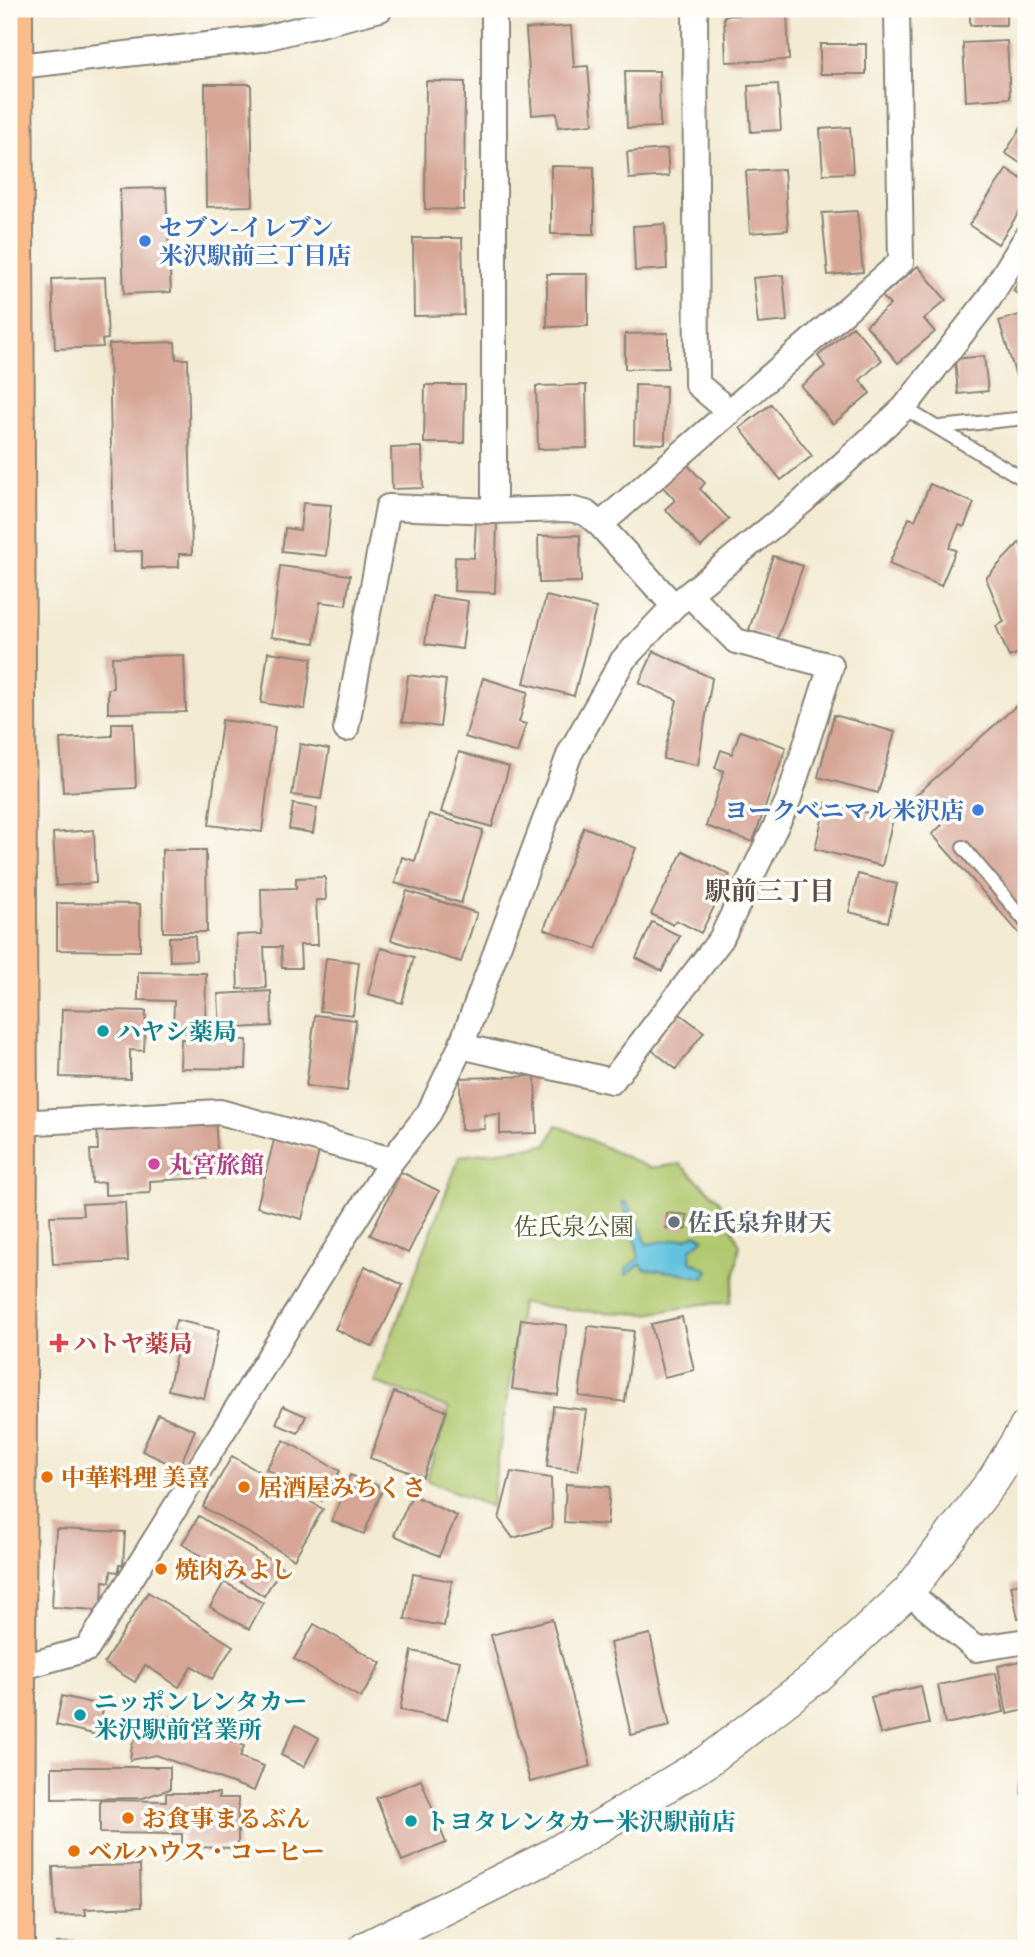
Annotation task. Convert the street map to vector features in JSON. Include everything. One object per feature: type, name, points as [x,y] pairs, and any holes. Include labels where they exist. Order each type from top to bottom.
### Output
[{"type":"main road","points":[[13,9],[11,67],[18,1124],[12,1188],[16,1669],[15,1948]]},
{"type":"street","points":[[11,67],[261,40],[380,9]]},
{"type":"street","points":[[494,9],[494,511]]},
{"type":"street","points":[[695,9],[697,384],[730,412]]},
{"type":"street","points":[[600,525],[901,262],[897,9]]},
{"type":"street","points":[[16,1669],[87,1649],[392,1160],[429,1113],[461,1046],[570,752],[623,660],[682,600],[802,502],[904,408],[988,300],[1026,238]]},
{"type":"street","points":[[346,729],[388,507],[494,511],[570,509],[586,513],[682,600],[736,641],[831,666],[788,801],[721,939],[612,1081],[461,1046]]},
{"type":"street","points":[[18,1124],[220,1112],[392,1160]]},
{"type":"street","points":[[365,1948],[552,1854],[706,1762],[815,1678],[908,1592],[994,1479],[1026,1427]]},
{"type":"street","points":[[908,1592],[976,1649],[1026,1641]]},
{"type":"lane","points":[[904,408],[1020,477]]},
{"type":"lane","points":[[940,428],[1026,418]]},
{"type":"lane","points":[[962,847],[1026,922]]},
{"type":"green space","name":"佐氏泉公園","points":[[557,1125],[650,1168],[680,1164],[719,1200],[740,1245],[730,1303],[702,1304],[648,1314],[581,1311],[521,1303],[491,1507],[426,1480],[449,1408],[374,1382],[460,1156],[547,1145]]},
{"type":"water","points":[[622,1202],[627,1203],[643,1232],[646,1244],[696,1234],[704,1238],[691,1249],[690,1261],[708,1270],[704,1278],[644,1269],[641,1264],[626,1275],[626,1269],[639,1258],[633,1230]]},
{"type":"building","points":[[738,9],[787,9],[789,60],[726,62],[724,16],[738,15]]},
{"type":"building","points":[[970,9],[1006,9],[1006,25],[970,25]]},
{"type":"building","points":[[571,26],[574,67],[588,66],[593,124],[558,127],[557,113],[532,115],[526,29]]},
{"type":"building","points":[[1007,41],[1010,98],[966,101],[963,43]]},
{"type":"building","points":[[820,44],[866,44],[866,74],[820,74]]},
{"type":"building","points":[[625,71],[659,71],[660,127],[627,128]]},
{"type":"building","points":[[426,81],[465,82],[464,210],[425,209]]},
{"type":"building","points":[[205,84],[251,84],[253,206],[206,207]]},
{"type":"building","points":[[778,84],[781,130],[751,132],[748,86]]},
{"type":"building","points":[[1026,120],[1026,167],[1005,153]]},
{"type":"building","points":[[850,127],[853,173],[823,174],[820,129]]},
{"type":"building","points":[[667,149],[669,176],[629,179],[627,152]]},
{"type":"building","points":[[551,166],[594,167],[594,234],[551,234]]},
{"type":"building","points":[[784,169],[788,230],[750,233],[746,171]]},
{"type":"building","points":[[1007,169],[1026,182],[1026,202],[998,244],[969,225]]},
{"type":"building","name":"セブン-イレブン 米沢駅前三丁目店","points":[[166,188],[171,292],[124,294],[120,189]]},
{"type":"building","points":[[857,211],[863,272],[828,275],[822,213]]},
{"type":"building","points":[[665,224],[667,269],[635,271],[633,226]]},
{"type":"building","points":[[413,238],[462,238],[464,315],[414,316]]},
{"type":"building","points":[[918,266],[946,300],[924,319],[935,332],[898,363],[866,325],[890,305],[882,296]]},
{"type":"building","points":[[1026,269],[1026,298],[1013,291]]},
{"type":"building","points":[[547,274],[588,274],[588,326],[547,327]]},
{"type":"building","points":[[783,275],[787,321],[758,324],[753,278]]},
{"type":"building","points":[[105,277],[108,339],[102,340],[103,347],[55,349],[52,279]]},
{"type":"building","points":[[1026,313],[1026,373],[1016,376],[999,321]]},
{"type":"building","points":[[853,326],[882,360],[860,380],[870,393],[833,424],[801,386],[825,366],[818,356]]},
{"type":"building","points":[[668,333],[668,368],[625,369],[625,334]]},
{"type":"building","points":[[175,342],[176,359],[188,359],[192,554],[179,554],[179,567],[142,568],[142,551],[113,552],[109,344]]},
{"type":"building","points":[[984,356],[988,391],[958,394],[955,359]]},
{"type":"building","points":[[425,385],[465,385],[464,443],[424,443]]},
{"type":"building","points":[[586,385],[587,448],[538,449],[536,386]]},
{"type":"building","points":[[635,385],[666,386],[665,444],[634,443]]},
{"type":"building","points":[[771,404],[812,456],[781,480],[740,428]]},
{"type":"building","points":[[422,447],[423,488],[392,489],[391,448]]},
{"type":"building","points":[[685,462],[705,483],[700,489],[729,519],[701,547],[665,509],[675,500],[661,485]]},
{"type":"building","points":[[930,484],[974,503],[964,527],[959,525],[949,548],[956,550],[941,586],[889,564],[909,518],[915,520]]},
{"type":"building","points":[[303,503],[331,505],[326,556],[282,551],[285,528],[300,530]]},
{"type":"building","points":[[476,521],[497,521],[495,593],[454,591],[455,557],[474,558]]},
{"type":"building","points":[[580,535],[581,582],[539,583],[538,536]]},
{"type":"building","points":[[1020,542],[1026,559],[1026,650],[1009,657],[996,626],[1004,622],[986,578]]},
{"type":"building","points":[[773,556],[803,566],[777,640],[749,630]]},
{"type":"building","points":[[280,566],[350,575],[346,605],[320,602],[315,643],[271,637]]},
{"type":"building","points":[[432,596],[468,601],[462,649],[425,644]]},
{"type":"building","points":[[546,596],[596,608],[574,696],[524,683]]},
{"type":"building","points":[[654,651],[712,678],[698,765],[663,759],[677,700],[639,683]]},
{"type":"building","points":[[268,652],[312,658],[305,709],[261,703]]},
{"type":"building","points":[[184,655],[186,712],[108,713],[108,689],[113,688],[112,657]]},
{"type":"building","points":[[408,675],[446,680],[440,727],[402,722]]},
{"type":"building","points":[[483,678],[528,692],[519,722],[526,724],[517,753],[465,737]]},
{"type":"building","name":"ヨークベニマル米沢店","points":[[1026,697],[1026,941],[932,834],[942,825],[916,795]]},
{"type":"building","points":[[834,715],[895,732],[878,793],[818,777]]},
{"type":"building","points":[[222,720],[275,727],[262,832],[209,825]]},
{"type":"building","points":[[112,723],[133,723],[136,788],[63,792],[60,739],[112,736]]},
{"type":"building","points":[[740,731],[786,747],[753,842],[706,826],[724,771],[715,768],[721,750],[732,754]]},
{"type":"building","points":[[300,744],[329,749],[321,799],[292,795]]},
{"type":"building","points":[[459,752],[509,767],[492,827],[441,812]]},
{"type":"building","points":[[826,803],[893,819],[882,866],[815,849]]},
{"type":"building","points":[[293,804],[317,808],[313,833],[289,829]]},
{"type":"building","points":[[429,814],[483,830],[461,903],[395,883],[402,857],[415,861]]},
{"type":"building","points":[[584,827],[636,848],[596,949],[544,929]]},
{"type":"building","points":[[94,830],[96,883],[56,886],[53,833]]},
{"type":"building","points":[[162,850],[206,850],[207,932],[163,932]]},
{"type":"building","points":[[683,851],[730,875],[701,933],[676,920],[673,925],[651,914]]},
{"type":"building","points":[[858,874],[897,884],[888,922],[849,912]]},
{"type":"building","points":[[325,877],[326,900],[316,900],[318,945],[300,945],[301,968],[282,968],[281,947],[264,947],[266,988],[238,989],[236,935],[262,934],[261,889],[296,888],[296,878]]},
{"type":"building","points":[[407,891],[477,913],[461,962],[391,940]]},
{"type":"building","points":[[57,903],[140,904],[140,951],[57,950]]},
{"type":"building","points":[[652,922],[680,936],[662,971],[636,958]]},
{"type":"building","points":[[195,936],[196,960],[170,961],[169,937]]},
{"type":"building","points":[[381,948],[414,957],[402,1003],[368,994]]},
{"type":"building","points":[[326,958],[359,962],[353,1015],[320,1011]]},
{"type":"building","points":[[138,972],[206,973],[205,1033],[173,1032],[174,1001],[138,1000]]},
{"type":"building","points":[[271,991],[272,1026],[220,1029],[218,994]]},
{"type":"building","name":"ハヤシ薬局","points":[[62,1009],[146,1011],[144,1051],[130,1050],[130,1079],[60,1077]]},
{"type":"building","points":[[680,1014],[704,1032],[676,1069],[652,1050]]},
{"type":"building","points":[[315,1015],[356,1020],[347,1091],[306,1086]]},
{"type":"building","points":[[181,1039],[247,1040],[246,1069],[180,1068]]},
{"type":"building","points":[[535,1076],[537,1133],[500,1134],[500,1114],[484,1115],[485,1129],[461,1130],[460,1078]]},
{"type":"building","name":"丸宮旅館","points":[[215,1117],[219,1177],[150,1181],[150,1193],[105,1195],[105,1182],[92,1183],[90,1150],[98,1150],[97,1123]]},
{"type":"building","points":[[274,1140],[319,1152],[302,1219],[257,1207]]},
{"type":"building","points":[[401,1172],[439,1191],[408,1253],[370,1235]]},
{"type":"building","points":[[125,1202],[128,1261],[53,1264],[50,1216],[83,1215],[82,1204]]},
{"type":"building","name":"佐氏泉弁財天","points":[[667,1213],[687,1215],[686,1230],[666,1228]]},
{"type":"building","points":[[365,1266],[403,1285],[373,1347],[335,1329]]},
{"type":"building","points":[[682,1317],[694,1370],[664,1377],[651,1324]]},
{"type":"building","points":[[521,1319],[567,1325],[558,1395],[512,1389]]},
{"type":"building","points":[[176,1320],[219,1330],[204,1398],[168,1390],[178,1346],[170,1344]]},
{"type":"building","points":[[588,1326],[634,1331],[625,1402],[579,1396]]},
{"type":"building","points":[[394,1392],[447,1411],[423,1477],[370,1458]]},
{"type":"building","points":[[283,1406],[306,1416],[298,1433],[276,1424]]},
{"type":"building","points":[[553,1406],[586,1410],[578,1471],[547,1467]]},
{"type":"building","points":[[158,1414],[195,1430],[179,1468],[142,1451]]},
{"type":"building","points":[[284,1440],[340,1471],[322,1501],[266,1469]]},
{"type":"building","points":[[232,1456],[323,1509],[294,1559],[203,1507]]},
{"type":"building","points":[[511,1472],[551,1478],[552,1527],[513,1538],[499,1519]]},
{"type":"building","points":[[350,1475],[383,1488],[364,1534],[332,1521]]},
{"type":"building","points":[[566,1484],[610,1487],[607,1525],[564,1522]]},
{"type":"building","points":[[412,1495],[457,1516],[439,1556],[394,1535]]},
{"type":"building","points":[[199,1516],[282,1567],[264,1596],[182,1544]]},
{"type":"building","points":[[56,1529],[125,1532],[123,1565],[119,1565],[119,1572],[111,1571],[110,1582],[103,1581],[102,1603],[96,1610],[52,1607]]},
{"type":"building","points":[[413,1574],[452,1581],[444,1626],[405,1619]]},
{"type":"building","points":[[224,1582],[263,1603],[249,1629],[210,1607]]},
{"type":"building","points":[[1026,1582],[1026,1616],[1018,1618],[1011,1585]]},
{"type":"building","points":[[148,1592],[233,1646],[212,1679],[192,1666],[179,1687],[145,1665],[135,1682],[104,1663]]},
{"type":"building","points":[[552,1619],[591,1766],[530,1782],[491,1635]]},
{"type":"building","points":[[314,1624],[381,1663],[361,1698],[294,1659]]},
{"type":"building","points":[[650,1634],[670,1726],[631,1735],[610,1643]]},
{"type":"building","points":[[412,1651],[460,1661],[447,1720],[400,1710]]},
{"type":"building","points":[[1026,1660],[1026,1710],[1007,1714],[998,1666]]},
{"type":"building","points":[[996,1673],[1004,1712],[945,1724],[938,1685]]},
{"type":"building","points":[[921,1686],[929,1724],[880,1734],[871,1697]]},
{"type":"building","name":"ニッポンレンタカー 米沢駅前営業所","points":[[62,1696],[104,1706],[97,1735],[56,1725]]},
{"type":"building","points":[[164,1715],[244,1746],[240,1757],[264,1766],[254,1791],[156,1755],[130,1760],[132,1745],[139,1734],[159,1728]]},
{"type":"building","points":[[296,1725],[319,1738],[304,1767],[281,1755]]},
{"type":"building","points":[[1026,1754],[1026,1800],[1021,1794]]},
{"type":"building","points":[[52,1767],[170,1767],[170,1789],[143,1798],[52,1799]]},
{"type":"building","name":"トヨタレンタカー米沢駅前店","points":[[421,1780],[446,1843],[402,1861],[376,1798]]},
{"type":"building","points":[[166,1793],[219,1793],[219,1798],[238,1798],[238,1848],[187,1847],[182,1844],[182,1834],[100,1833],[100,1800],[166,1801]]},
{"type":"building","points":[[140,1865],[141,1907],[85,1909],[86,1915],[55,1916],[53,1867]]},
{"type":"building","points":[[94,1942],[101,1948],[56,1948],[56,1943]]},
{"type":"place","name":"セブン-イレブン 米沢駅前三丁目店","points":[[145,241]]},
{"type":"place","name":"ヨークベニマル米沢店","points":[[978,810]]},
{"type":"place","name":"ハヤシ薬局","points":[[103,1031]]},
{"type":"place","name":"丸宮旅館","points":[[154,1164]]},
{"type":"place","name":"佐氏泉弁財天","points":[[674,1222]]},
{"type":"place","name":"ハトヤ薬局","points":[[59,1343]]},
{"type":"place","name":"中華料理 美喜","points":[[47,1477]]},
{"type":"place","name":"居酒屋みちくさ","points":[[244,1487]]},
{"type":"place","name":"焼肉みよし","points":[[161,1569]]},
{"type":"place","name":"ニッポンレンタカー 米沢駅前営業所","points":[[80,1715]]},
{"type":"place","name":"お食事まるぶん","points":[[128,1818]]},
{"type":"place","name":"トヨタレンタカー米沢駅前店","points":[[411,1821]]},
{"type":"place","name":"ベルハウス・コーヒー","points":[[74,1851]]},
{"type":"district","name":"駅前三丁目","points":[[770,890]]}]
